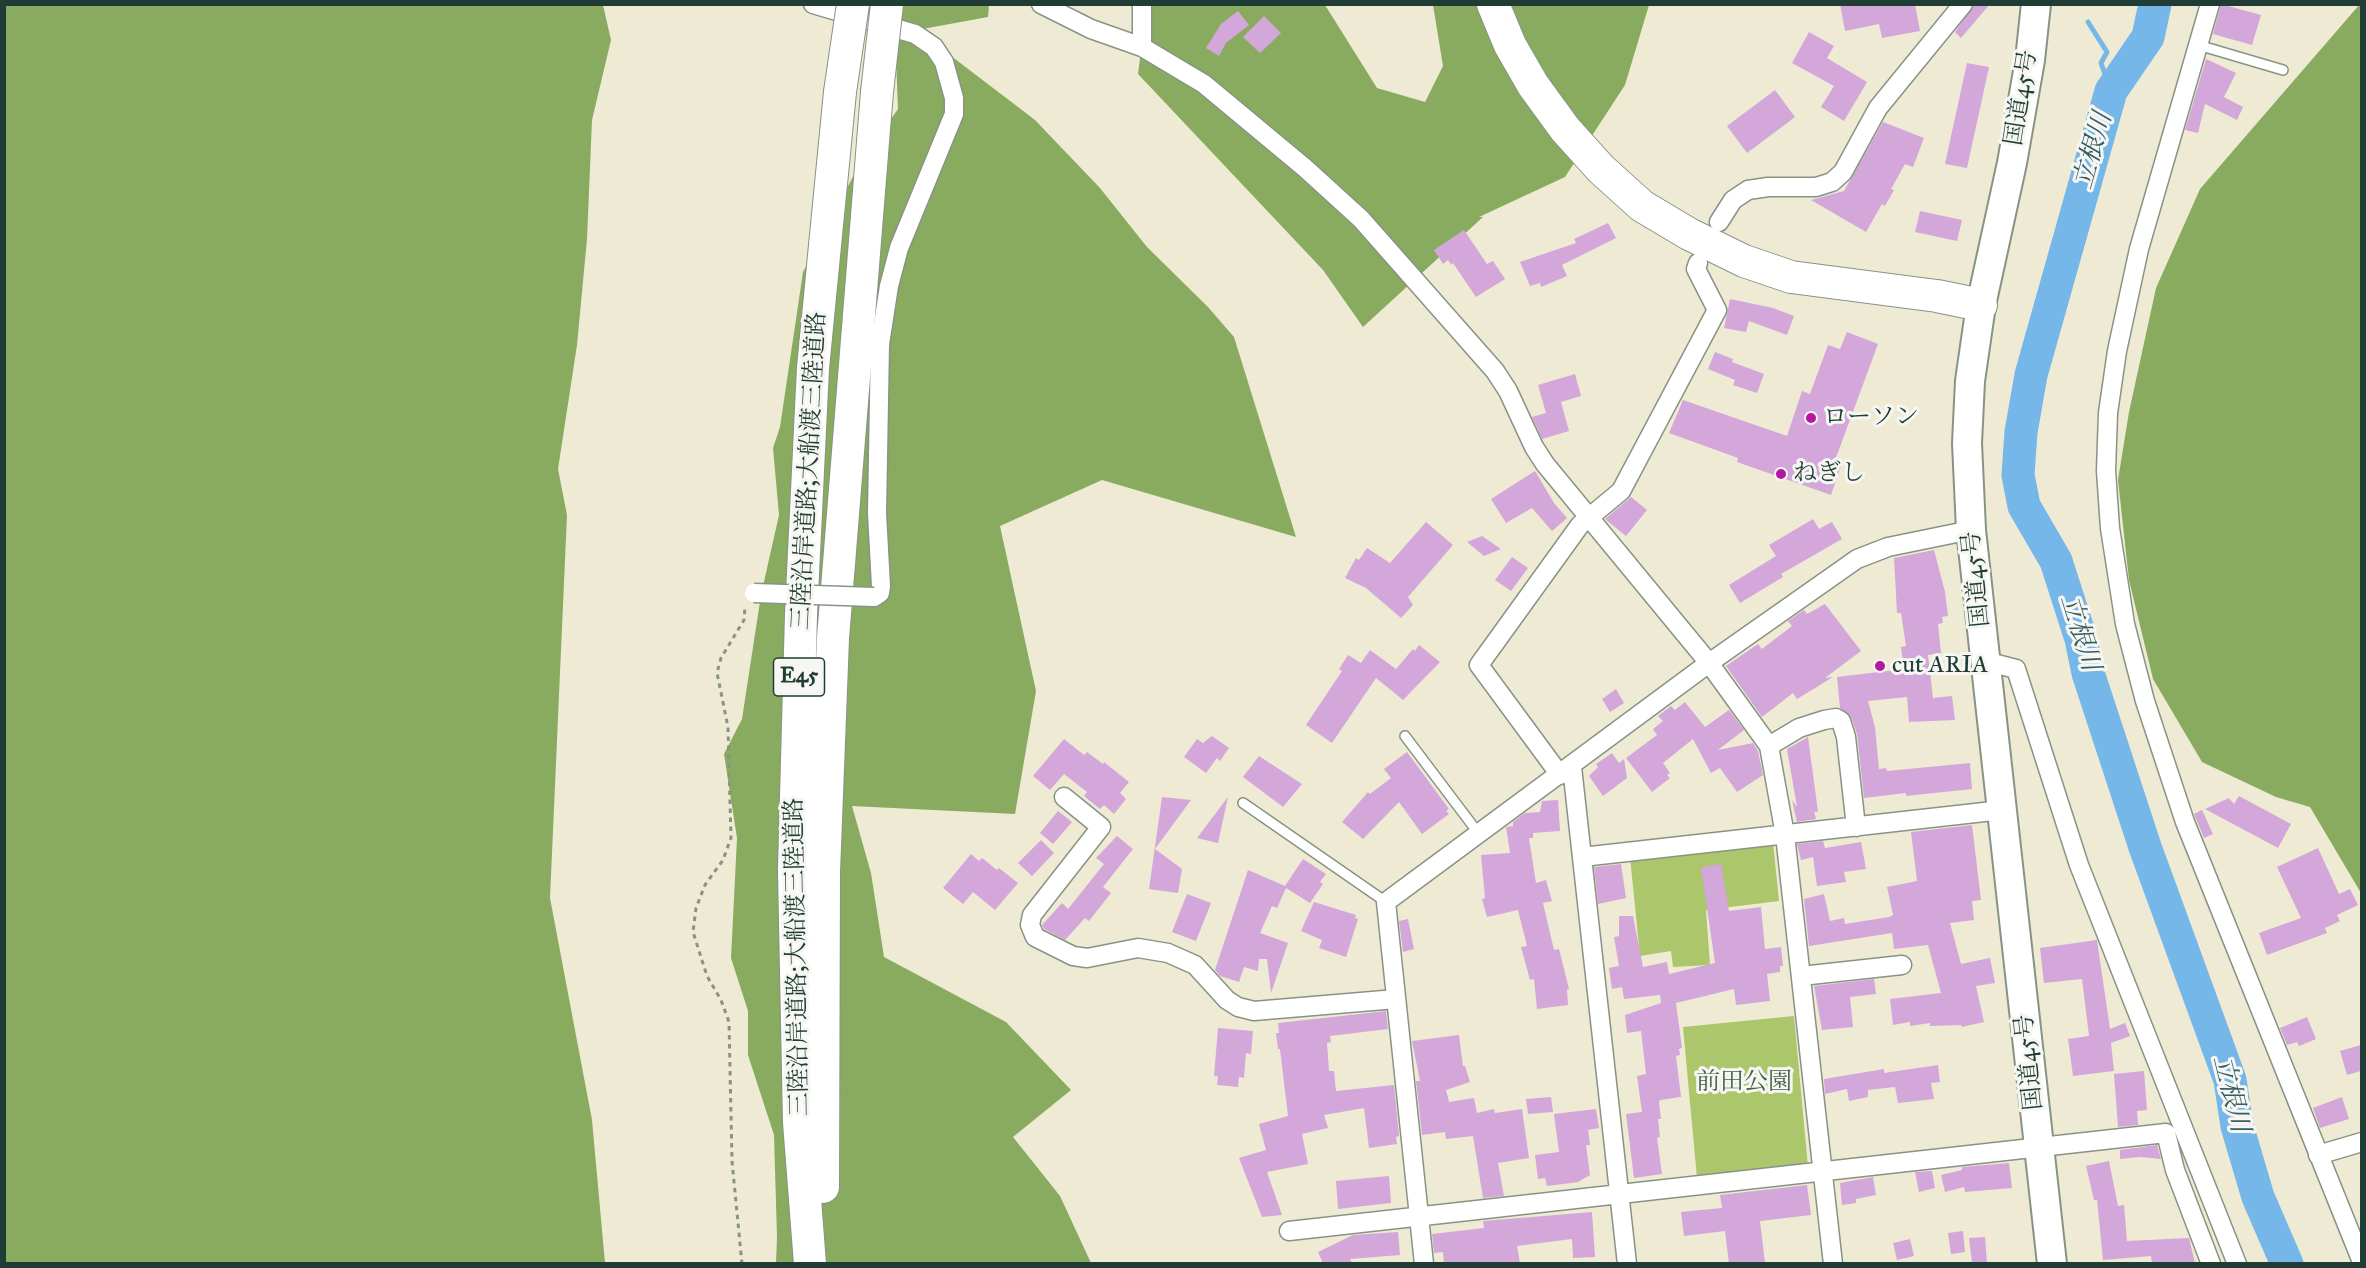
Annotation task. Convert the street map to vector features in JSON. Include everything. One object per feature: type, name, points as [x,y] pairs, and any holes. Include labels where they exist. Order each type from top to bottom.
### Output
[{"type":"highway","name":"三陸沿岸道路;大船渡三陸道路","points":[[810,1263],[799,1122],[794,870],[801,615],[813,368],[840,92],[853,4]]},
{"type":"highway","name":"三陸沿岸道路;大船渡三陸道路","points":[[822,1263],[824,872],[833,638],[877,92],[887,4]]},
{"type":"highway","points":[[1493,4],[1510,45],[1533,85],[1565,129],[1601,169],[1642,206],[1689,234],[1744,261],[1791,277],[1937,296],[1981,305]]},
{"type":"highway","name":"国道45号","points":[[2036,4],[2030,60],[2014,152],[1981,305],[1970,381],[1967,443],[1971,530],[2052,1263]]},
{"type":"street","points":[[754,593],[874,597],[880,593],[876,513],[880,344],[889,286],[899,248],[954,114],[954,98],[944,62],[934,47],[915,34],[813,4]]},
{"type":"street","points":[[1041,4],[1091,29],[1142,47],[1204,84],[1305,168],[1361,219],[1495,371],[1508,391],[1534,447],[1588,519],[1638,574],[1709,663],[1769,746],[1785,835],[1833,1263]]},
{"type":"street","points":[[1142,4],[1142,47]]},
{"type":"street","points":[[1719,222],[1733,200],[1748,190],[1768,187],[1816,187],[1832,182],[1843,172],[1878,108],[1963,4]]},
{"type":"street","points":[[2210,4],[2139,249],[2117,351],[2108,413],[2106,471],[2110,528],[2126,624],[2148,712],[2186,822],[2361,1262]]},
{"type":"street","points":[[1627,1263],[1582,857],[1566,771],[1479,665],[1588,519],[1621,491],[1717,310],[1696,269],[1698,263]]},
{"type":"street","points":[[1424,1263],[1386,902],[1709,663],[1871,552],[1971,530]]},
{"type":"street","points":[[1985,661],[2016,669],[2079,865],[2237,1263]]},
{"type":"street","points":[[1769,746],[1799,728],[1824,720],[1836,718],[1840,721],[1846,737],[1856,827]]},
{"type":"street","points":[[1064,797],[1101,827],[1032,915],[1030,925],[1035,937],[1073,956],[1087,958],[1138,948],[1168,953],[1195,965],[1227,1000],[1238,1007],[1254,1011],[1396,999]]},
{"type":"street","points":[[1582,857],[2002,810]]},
{"type":"street","points":[[1802,976],[1902,966]]},
{"type":"street","points":[[1289,1231],[2166,1133],[2175,1170],[2211,1263]]},
{"type":"street","points":[[2318,1155],[2361,1142]]},
{"type":"lane","points":[[2198,45],[2283,70]]},
{"type":"lane","points":[[1405,736],[1479,834]]},
{"type":"lane","points":[[1243,803],[1386,902]]},
{"type":"path","points":[[742,1263],[732,1161],[729,1022],[721,1000],[701,961],[693,932],[696,908],[705,885],[723,860],[731,838],[728,727],[717,673],[721,658],[744,620],[748,591],[754,593]]},
{"type":"green space","points":[[5,4],[603,5],[611,40],[592,120],[587,239],[577,345],[558,469],[567,515],[550,898],[592,1120],[605,1263],[5,1263]]},
{"type":"green space","points":[[2360,4],[2362,5],[2361,893],[2310,807],[2276,797],[2202,762],[2153,679],[2129,580],[2118,480],[2129,412],[2156,288],[2200,189]]},
{"type":"green space","points":[[879,5],[989,5],[988,17],[917,30],[1035,120],[1100,188],[1147,247],[1208,307],[1234,337],[1296,537],[1102,480],[1000,526],[1036,691],[1015,814],[852,806],[871,873],[884,957],[1006,1022],[1071,1090],[1013,1137],[1060,1196],[1091,1263],[776,1263],[774,1135],[748,1055],[748,1011],[731,958],[737,838],[724,754],[742,719],[761,595],[779,515],[773,448],[780,427],[803,272],[858,167],[898,109],[896,58]]},
{"type":"green space","points":[[1147,5],[1325,5],[1377,88],[1425,102],[1443,66],[1433,5],[1649,5],[1625,85],[1565,177],[1479,217],[1483,217],[1363,327],[1323,270],[1138,74]]},
{"type":"green space","points":[[1773,842],[1779,901],[1706,910],[1710,965],[1673,967],[1671,951],[1640,956],[1630,857]]},
{"type":"green space","name":"前田公園","points":[[1794,1016],[1808,1167],[1697,1178],[1683,1027]]},
{"type":"building","points":[[1840,4],[1915,4],[1920,31],[1882,38],[1879,24],[1845,31]]},
{"type":"building","points":[[1974,4],[1990,4],[1961,38],[1955,32]]},
{"type":"building","points":[[2221,4],[2261,15],[2252,45],[2213,34]]},
{"type":"building","points":[[1238,11],[1249,25],[1226,43],[1219,56],[1206,48],[1221,24]]},
{"type":"building","points":[[1264,16],[1281,33],[1260,53],[1243,37]]},
{"type":"building","points":[[1809,32],[1834,46],[1827,58],[1867,82],[1844,121],[1821,107],[1834,86],[1792,63]]},
{"type":"building","points":[[2206,59],[2236,73],[2224,97],[2243,107],[2237,120],[2205,104],[2198,133],[2185,130]]},
{"type":"building","points":[[1967,63],[1989,67],[1967,168],[1945,164]]},
{"type":"building","points":[[1775,90],[1795,117],[1747,153],[1727,126]]},
{"type":"building","points":[[1883,122],[1924,138],[1913,167],[1905,164],[1891,189],[1894,190],[1885,206],[1882,204],[1866,232],[1811,200],[1844,191]]},
{"type":"building","points":[[1920,211],[1962,220],[1957,241],[1915,232]]},
{"type":"building","points":[[1608,223],[1616,238],[1562,265],[1567,276],[1541,287],[1540,283],[1530,286],[1520,262],[1576,243],[1574,239]]},
{"type":"building","points":[[1464,230],[1487,264],[1493,261],[1505,279],[1476,297],[1453,263],[1451,265],[1448,260],[1443,264],[1434,250]]},
{"type":"building","points":[[1730,299],[1773,308],[1794,316],[1787,335],[1749,321],[1746,332],[1724,328]]},
{"type":"building","points":[[1847,332],[1878,344],[1834,463],[1841,466],[1831,495],[1737,462],[1738,458],[1669,433],[1683,400],[1787,436],[1802,391],[1810,394],[1828,345],[1840,349]]},
{"type":"building","points":[[1715,352],[1733,359],[1732,362],[1764,374],[1757,393],[1733,385],[1735,380],[1708,369]]},
{"type":"building","points":[[1575,374],[1581,396],[1561,402],[1569,431],[1542,439],[1532,417],[1546,413],[1538,385]]},
{"type":"building","points":[[1535,471],[1554,503],[1567,518],[1552,531],[1532,508],[1506,523],[1491,499]]},
{"type":"building","points":[[1631,497],[1647,510],[1626,536],[1605,519]]},
{"type":"building","points":[[1813,519],[1819,529],[1832,522],[1842,539],[1781,574],[1783,577],[1740,603],[1729,585],[1776,556],[1769,545]]},
{"type":"building","points":[[1426,522],[1453,545],[1408,597],[1413,605],[1401,618],[1366,588],[1345,578],[1356,558],[1359,560],[1367,548],[1390,563]]},
{"type":"building","points":[[1482,536],[1501,549],[1484,556],[1467,542]]},
{"type":"building","points":[[1934,550],[1945,592],[1948,616],[1942,617],[1943,623],[1938,624],[1941,653],[1928,655],[1933,698],[1952,696],[1955,720],[1909,722],[1907,697],[1868,701],[1875,727],[1879,769],[1886,768],[1887,771],[1970,763],[1972,789],[1864,798],[1857,734],[1851,717],[1840,708],[1837,677],[1904,669],[1901,647],[1906,646],[1901,613],[1897,613],[1894,558]]},
{"type":"building","points":[[1512,557],[1528,568],[1511,591],[1495,580]]},
{"type":"building","points":[[1825,604],[1861,651],[1825,678],[1833,677],[1797,699],[1793,693],[1762,717],[1726,666],[1758,644],[1762,649],[1792,626],[1788,621],[1804,610],[1807,614]]},
{"type":"building","points":[[1419,645],[1440,662],[1403,700],[1376,678],[1332,743],[1306,725],[1342,671],[1339,669],[1348,655],[1361,663],[1370,650],[1396,669]]},
{"type":"building","points":[[1616,689],[1624,703],[1610,712],[1602,699]]},
{"type":"building","points":[[1685,702],[1705,727],[1729,710],[1744,730],[1718,750],[1753,743],[1758,751],[1763,775],[1737,792],[1720,768],[1711,773],[1693,739],[1663,763],[1670,773],[1667,775],[1670,778],[1652,792],[1626,758],[1657,735],[1653,729],[1663,721],[1658,716],[1671,706],[1675,710]]},
{"type":"building","points":[[1212,736],[1229,748],[1220,761],[1217,758],[1206,773],[1184,757],[1197,739],[1203,743]]},
{"type":"building","points":[[1808,737],[1818,812],[1814,812],[1816,819],[1797,822],[1792,800],[1797,807],[1787,749]]},
{"type":"building","points":[[1064,739],[1084,755],[1087,752],[1103,764],[1104,762],[1129,782],[1120,793],[1126,799],[1114,814],[1104,805],[1100,809],[1084,796],[1087,792],[1064,774],[1050,790],[1033,776]]},
{"type":"building","points":[[1407,752],[1449,809],[1446,811],[1449,814],[1422,834],[1399,802],[1363,839],[1342,822],[1368,792],[1370,794],[1391,778],[1384,769]]},
{"type":"building","points":[[1612,753],[1619,763],[1624,759],[1627,778],[1603,796],[1589,776],[1598,767],[1596,764]]},
{"type":"building","points":[[1259,756],[1302,784],[1283,807],[1243,777]]},
{"type":"building","points":[[2239,796],[2291,824],[2278,848],[2205,809],[2229,798],[2234,804]]},
{"type":"building","points":[[1162,797],[1191,800],[1155,849],[1182,869],[1178,893],[1149,889]]},
{"type":"building","points":[[1228,797],[1218,843],[1197,838]]},
{"type":"building","points":[[1558,800],[1560,831],[1533,833],[1533,838],[1529,838],[1536,883],[1546,880],[1552,901],[1543,903],[1554,950],[1559,949],[1569,989],[1567,989],[1568,1005],[1537,1009],[1534,979],[1530,980],[1521,947],[1527,946],[1518,910],[1487,917],[1482,899],[1485,898],[1481,855],[1510,853],[1506,827],[1513,826],[1513,822],[1525,813],[1540,812],[1542,801]]},
{"type":"building","points":[[2202,810],[2213,834],[2204,838],[2194,814]]},
{"type":"building","points":[[1058,811],[1072,822],[1053,844],[1040,833]]},
{"type":"building","points":[[1972,825],[1981,900],[1972,901],[1974,920],[1950,923],[1961,964],[1990,958],[1995,983],[1976,986],[1984,1022],[1962,1027],[1961,1025],[1930,1026],[1930,1023],[1910,1026],[1910,1022],[1893,1025],[1890,999],[1941,993],[1928,945],[1894,949],[1892,933],[1809,946],[1804,899],[1824,894],[1830,921],[1844,918],[1845,924],[1889,917],[1893,915],[1887,887],[1917,881],[1911,832]]},
{"type":"building","points":[[1117,836],[1133,849],[1103,887],[1111,893],[1089,921],[1085,918],[1065,940],[1044,929],[1042,925],[1062,903],[1068,909],[1104,864],[1096,858]]},
{"type":"building","points":[[1041,840],[1054,853],[1032,876],[1018,863]]},
{"type":"building","points":[[1823,841],[1825,848],[1861,842],[1866,869],[1844,872],[1846,882],[1817,886],[1813,857],[1801,860],[1797,844]]},
{"type":"building","points":[[2318,848],[2339,894],[2350,889],[2358,905],[2337,915],[2340,921],[2325,928],[2327,933],[2267,955],[2259,933],[2301,918],[2277,867]]},
{"type":"building","points":[[971,854],[979,861],[982,858],[997,870],[999,868],[1018,883],[995,910],[973,892],[963,904],[943,888]]},
{"type":"building","points":[[1303,859],[1326,874],[1320,882],[1323,884],[1310,903],[1286,888],[1277,908],[1272,906],[1260,933],[1288,943],[1271,993],[1267,959],[1259,959],[1258,971],[1244,967],[1239,982],[1220,976],[1215,970],[1248,870],[1285,886]]},
{"type":"building","points":[[1621,864],[1626,898],[1598,904],[1594,867]]},
{"type":"building","points":[[1721,864],[1729,911],[1761,907],[1765,949],[1781,947],[1783,966],[1780,966],[1780,972],[1767,974],[1770,1001],[1736,1005],[1734,989],[1676,1003],[1682,1048],[1679,1049],[1680,1055],[1676,1056],[1681,1097],[1660,1100],[1659,1103],[1660,1137],[1657,1138],[1662,1174],[1634,1178],[1626,1114],[1642,1112],[1637,1076],[1646,1074],[1641,1031],[1627,1033],[1625,1015],[1661,1003],[1660,995],[1624,999],[1622,987],[1612,989],[1609,968],[1619,966],[1614,937],[1619,936],[1619,916],[1633,916],[1643,967],[1667,962],[1669,974],[1715,963],[1701,867]]},
{"type":"building","points":[[1187,894],[1211,903],[1196,941],[1172,932]]},
{"type":"building","points":[[1314,902],[1356,915],[1355,918],[1358,919],[1346,957],[1319,948],[1322,940],[1301,931]]},
{"type":"building","points":[[1408,919],[1414,949],[1403,952],[1399,921]]},
{"type":"building","points":[[2097,940],[2110,1029],[2125,1023],[2130,1036],[2111,1043],[2114,1071],[2073,1076],[2068,1039],[2089,1036],[2082,979],[2044,983],[2040,948]]},
{"type":"building","points":[[1874,979],[1876,994],[1850,997],[1853,1027],[1822,1030],[1814,986]]},
{"type":"building","points":[[1386,1011],[1388,1029],[1330,1036],[1331,1042],[1327,1043],[1329,1071],[1334,1071],[1336,1091],[1394,1085],[1399,1136],[1396,1137],[1397,1144],[1369,1148],[1364,1108],[1324,1115],[1328,1128],[1302,1134],[1308,1164],[1267,1172],[1282,1215],[1262,1217],[1239,1158],[1266,1150],[1259,1124],[1288,1116],[1276,1033],[1279,1033],[1278,1023]]},
{"type":"building","points":[[2307,1017],[2316,1039],[2299,1046],[2297,1042],[2287,1045],[2280,1028]]},
{"type":"building","points":[[1218,1028],[1253,1031],[1251,1054],[1246,1053],[1244,1078],[1239,1077],[1238,1087],[1217,1085],[1218,1076],[1214,1076]]},
{"type":"building","points":[[1459,1035],[1463,1066],[1465,1066],[1470,1082],[1446,1090],[1449,1102],[1474,1098],[1477,1113],[1494,1109],[1495,1113],[1522,1109],[1529,1158],[1498,1163],[1504,1196],[1483,1198],[1473,1136],[1446,1139],[1445,1132],[1422,1135],[1416,1081],[1420,1081],[1412,1041]]},
{"type":"building","points":[[2361,1045],[2361,1071],[2347,1075],[2340,1051]]},
{"type":"building","points":[[1938,1065],[1940,1082],[1931,1083],[1934,1099],[1898,1103],[1895,1087],[1868,1090],[1868,1097],[1849,1101],[1847,1089],[1825,1094],[1824,1079],[1884,1069],[1884,1073]]},
{"type":"building","points":[[2144,1071],[2147,1110],[2137,1111],[2138,1125],[2118,1127],[2114,1074]]},
{"type":"building","points":[[1551,1097],[1553,1112],[1528,1114],[1526,1099]]},
{"type":"building","points":[[2342,1097],[2349,1119],[2320,1128],[2313,1108]]},
{"type":"building","points":[[1596,1109],[1599,1128],[1588,1130],[1590,1145],[1586,1145],[1590,1175],[1578,1182],[1547,1186],[1545,1178],[1538,1179],[1535,1155],[1559,1152],[1554,1114]]},
{"type":"building","points":[[2157,1145],[2161,1159],[2140,1157],[2120,1159],[2120,1150]]},
{"type":"building","points":[[2109,1161],[2118,1206],[2124,1205],[2127,1241],[2189,1238],[2195,1263],[2152,1263],[2151,1256],[2103,1260],[2097,1200],[2094,1200],[2086,1166]]},
{"type":"building","points":[[2009,1163],[2012,1188],[1965,1192],[1964,1187],[1945,1192],[1941,1175],[1962,1170],[1962,1167]]},
{"type":"building","points":[[1932,1171],[1935,1188],[1919,1192],[1915,1172]]},
{"type":"building","points":[[1389,1176],[1391,1203],[1338,1209],[1336,1181]]},
{"type":"building","points":[[1873,1177],[1876,1195],[1856,1199],[1856,1203],[1842,1205],[1840,1183]]},
{"type":"building","points":[[1807,1185],[1811,1215],[1760,1221],[1765,1263],[1729,1263],[1725,1231],[1684,1236],[1681,1212],[1722,1208],[1720,1195]]},
{"type":"building","points":[[1592,1212],[1595,1257],[1573,1258],[1572,1239],[1517,1246],[1520,1263],[1444,1263],[1443,1252],[1434,1253],[1432,1234],[1484,1228],[1483,1221]]},
{"type":"building","points":[[1963,1231],[1965,1252],[1951,1254],[1948,1233]]},
{"type":"building","points":[[1398,1232],[1400,1255],[1350,1259],[1352,1263],[1323,1263],[1318,1252],[1353,1235]]},
{"type":"building","points":[[1985,1237],[1987,1263],[1972,1263],[1969,1238]]},
{"type":"building","points":[[1910,1239],[1914,1256],[1897,1260],[1893,1243]]},
{"type":"waterway","name":"立根川","points":[[2155,4],[2148,37],[2111,91],[2031,375],[2021,432],[2018,475],[2024,506],[2056,561],[2081,639],[2088,673],[2145,847],[2230,1080],[2237,1126],[2258,1197],[2287,1264]]},
{"type":"waterway","points":[[2088,22],[2107,52],[2101,63],[2111,91]]},
{"type":"place","name":"ローソン","points":[[1811,418]]},
{"type":"place","name":"ねぎし","points":[[1781,474]]},
{"type":"place","name":"cut ARIA","points":[[1880,666]]}]
